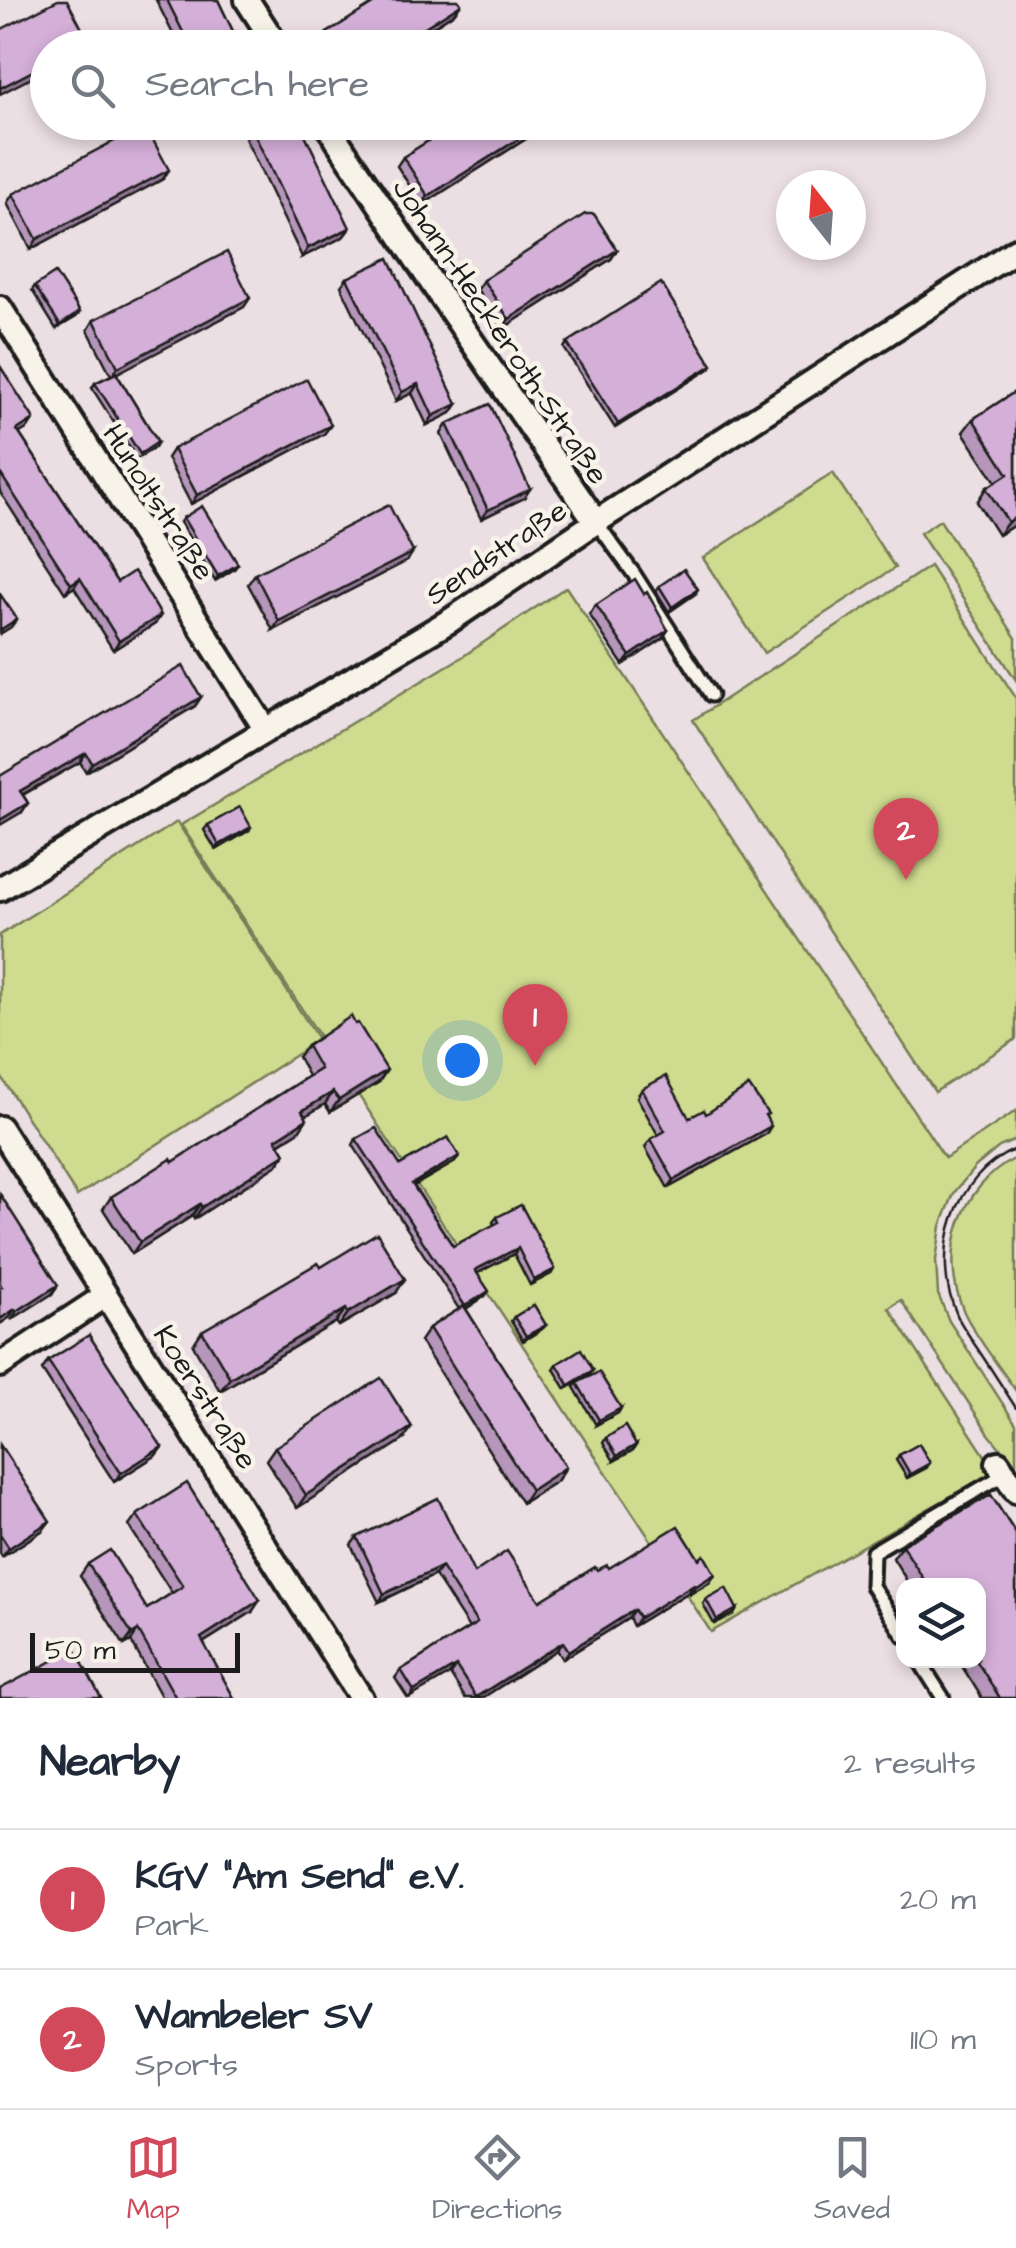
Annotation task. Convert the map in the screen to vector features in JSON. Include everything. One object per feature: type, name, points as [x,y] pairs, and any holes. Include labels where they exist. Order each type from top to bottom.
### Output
[{"type":"street","points":[[247,0],[266,30]]},
{"type":"street","name":"Johann-Heckeroth-Straße","points":[[337,140],[596,522]]},
{"type":"street","name":"Sendstraße","points":[[0,888],[466,610],[1016,250]]},
{"type":"street","name":"Hunoltstraße","points":[[0,308],[266,730]]},
{"type":"street","name":"Koerstraße","points":[[0,1128],[361,1698]]},
{"type":"street","points":[[0,1365],[105,1296]]},
{"type":"lane","points":[[596,522],[711,695]]},
{"type":"lane","points":[[896,1624],[872,1586],[873,1552],[1006,1476]]},
{"type":"lane","points":[[924,1668],[943,1698]]},
{"type":"green space","points":[[833,473],[895,568],[764,653],[703,558]]},
{"type":"green space","points":[[940,520],[1016,638],[1016,680],[920,533]]},
{"type":"green space","points":[[930,566],[1016,698],[1016,1039],[935,1092],[693,720]]},
{"type":"green space","points":[[566,587],[945,1158],[1016,1111],[1016,1140],[999,1147],[975,1167],[954,1193],[941,1226],[936,1260],[938,1294],[949,1321],[1016,1424],[1016,1468],[989,1434],[901,1300],[889,1308],[995,1471],[711,1632],[181,825],[462,657]]},
{"type":"green space","points":[[177,822],[319,1040],[77,1196],[0,1075],[0,935]]},
{"type":"green space","points":[[1016,1158],[1016,1391],[964,1312],[957,1290],[954,1246],[959,1224],[980,1186]]},
{"type":"building","points":[[58,0],[67,0],[83,30],[30,30],[30,72],[0,88],[0,30]]},
{"type":"building","points":[[167,0],[218,0],[232,30],[182,30]]},
{"type":"building","points":[[379,0],[458,0],[461,4],[420,30],[332,30]]},
{"type":"building","points":[[116,140],[153,140],[169,170],[37,239],[13,194]]},
{"type":"building","points":[[257,140],[308,140],[350,228],[308,248]]},
{"type":"building","points":[[430,140],[517,140],[428,196],[403,157]]},
{"type":"building","points":[[585,214],[594,214],[617,250],[509,319],[483,280]]},
{"type":"building","points":[[227,252],[250,298],[118,367],[94,320]]},
{"type":"building","points":[[389,258],[457,404],[433,416],[418,384],[402,392],[347,278]]},
{"type":"building","points":[[55,273],[80,312],[60,325],[35,286]]},
{"type":"building","points":[[661,283],[712,365],[618,424],[567,343]]},
{"type":"building","points":[[0,366],[34,419],[17,430],[117,582],[134,571],[161,615],[119,641],[80,578],[71,584],[0,473]]},
{"type":"building","points":[[116,373],[158,442],[140,454],[95,383]]},
{"type":"building","points":[[307,379],[331,425],[197,495],[173,449]]},
{"type":"building","points":[[1016,391],[1016,517],[1008,522],[986,488],[1008,474],[973,419]]},
{"type":"building","points":[[490,404],[530,489],[488,510],[447,424]]},
{"type":"building","points":[[389,505],[413,552],[279,621],[255,574]]},
{"type":"building","points":[[202,506],[238,564],[218,576],[183,518]]},
{"type":"building","points":[[684,569],[698,589],[672,607],[659,586]]},
{"type":"building","points":[[635,579],[644,594],[647,592],[668,630],[630,656],[596,605]]},
{"type":"building","points":[[0,594],[17,619],[0,630]]},
{"type":"building","points":[[183,666],[201,697],[92,763],[86,753],[20,791],[28,803],[0,820],[0,776]]},
{"type":"building","points":[[240,807],[251,827],[219,845],[208,825]]},
{"type":"building","points":[[351,1016],[387,1070],[339,1100],[333,1092],[302,1111],[307,1119],[276,1139],[285,1154],[140,1242],[111,1197],[320,1069],[307,1046]]},
{"type":"building","points":[[666,1076],[689,1118],[704,1110],[706,1114],[749,1086],[768,1114],[765,1115],[771,1126],[674,1180],[651,1139],[665,1131],[642,1089]]},
{"type":"building","points":[[376,1128],[400,1165],[448,1137],[459,1156],[412,1184],[453,1246],[499,1222],[497,1217],[521,1205],[555,1269],[534,1280],[518,1248],[475,1270],[489,1291],[465,1306],[356,1139]]},
{"type":"building","points":[[0,1194],[58,1285],[0,1319],[2,1287]]},
{"type":"building","points":[[377,1233],[405,1279],[230,1378],[202,1331]]},
{"type":"building","points":[[534,1305],[546,1325],[526,1336],[514,1317]]},
{"type":"building","points":[[464,1306],[566,1467],[531,1490],[429,1328]]},
{"type":"building","points":[[89,1335],[162,1447],[121,1473],[48,1361]]},
{"type":"building","points":[[581,1349],[593,1370],[569,1385],[557,1364]]},
{"type":"building","points":[[599,1372],[621,1408],[599,1420],[577,1383]]},
{"type":"building","points":[[381,1378],[412,1427],[306,1495],[275,1447]]},
{"type":"building","points":[[625,1426],[636,1445],[617,1456],[606,1438]]},
{"type":"building","points":[[919,1444],[930,1463],[910,1474],[899,1455]]},
{"type":"building","points":[[0,1445],[50,1521],[9,1548],[0,1534]]},
{"type":"building","points":[[187,1483],[260,1600],[201,1638],[234,1698],[176,1698],[138,1630],[132,1634],[88,1564],[110,1550],[147,1609],[183,1586],[137,1515]]},
{"type":"building","points":[[991,1495],[1016,1534],[1016,1698],[1000,1698],[981,1668],[986,1668],[986,1578],[923,1578],[902,1545]]},
{"type":"building","points":[[438,1498],[474,1573],[507,1551],[540,1601],[595,1567],[609,1568],[678,1526],[699,1559],[704,1555],[715,1574],[639,1618],[634,1610],[569,1651],[563,1642],[476,1697],[456,1666],[414,1691],[401,1670],[477,1623],[441,1567],[384,1594],[357,1537]]},
{"type":"building","points":[[726,1588],[737,1609],[717,1620],[706,1599]]},
{"type":"building","points":[[75,1649],[101,1698],[0,1698],[0,1689]]},
{"type":"tram line","points":[[1016,1149],[976,1177],[963,1197],[947,1243],[946,1267],[949,1292],[959,1319],[1016,1408]]},
{"type":"place","name":"Wambeler SV","points":[[906,880]]},
{"type":"place","name":"KGV \"Am Send\" e.V.","points":[[535,1066]]}]
